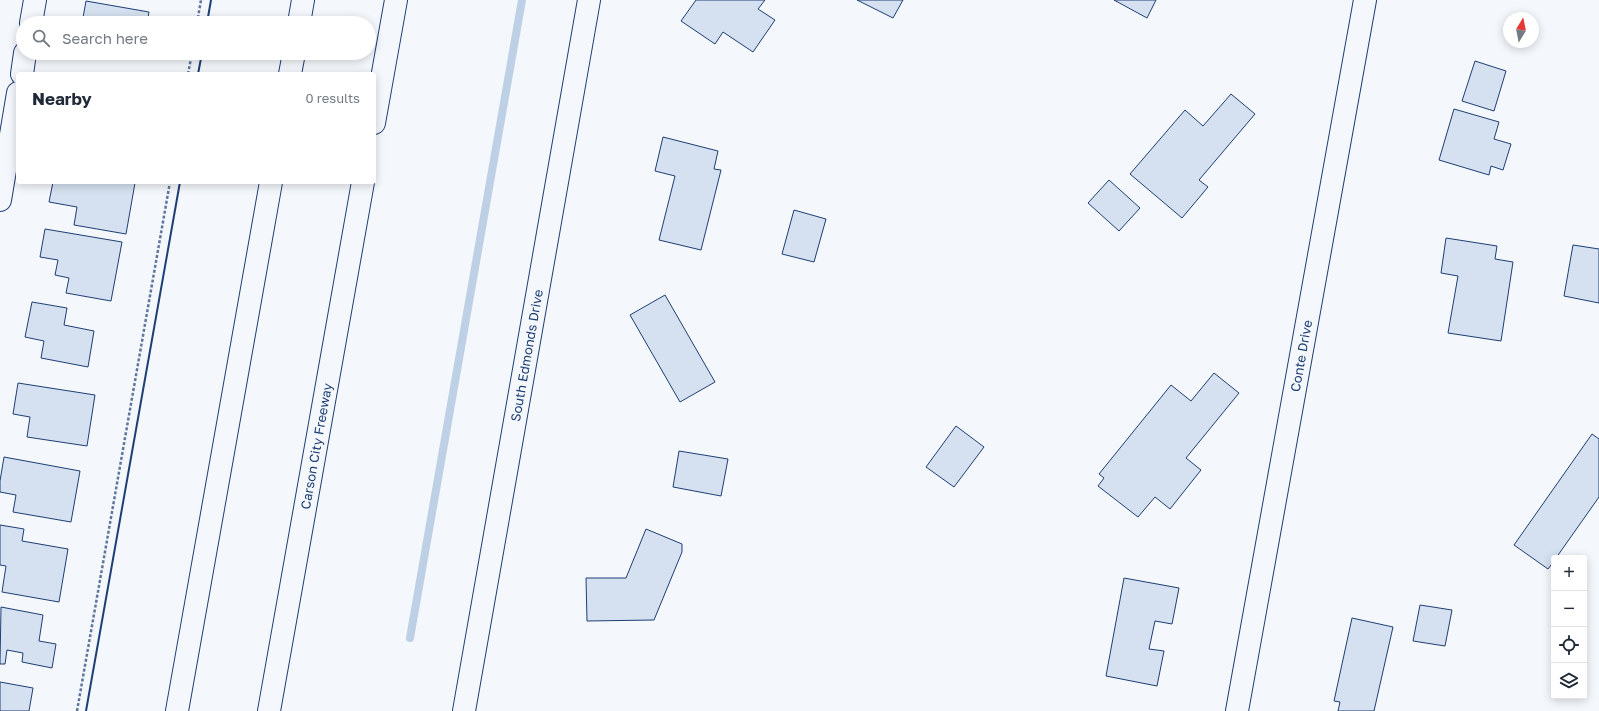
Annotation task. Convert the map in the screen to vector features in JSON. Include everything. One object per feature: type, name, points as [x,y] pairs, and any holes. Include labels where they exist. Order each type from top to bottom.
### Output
[{"type":"main road","points":[[32,16],[35,0]]},
{"type":"main road","points":[[300,16],[303,0]]},
{"type":"main road","points":[[376,112],[396,0]]},
{"type":"main road","name":"South Edmonds Drive","points":[[464,711],[589,0]]},
{"type":"main road","name":"Conte Drive","points":[[1237,711],[1364,0]]},
{"type":"main road","points":[[22,72],[24,60]]},
{"type":"main road","points":[[290,72],[293,60]]},
{"type":"main road","points":[[0,200],[4,153],[16,102]]},
{"type":"main road","points":[[177,711],[271,184]]},
{"type":"main road","name":"Carson City Freeway","points":[[269,711],[363,184]]},
{"type":"path","points":[[198,16],[201,0]]},
{"type":"path","points":[[188,72],[191,60]]},
{"type":"path","points":[[78,711],[170,184]]},
{"type":"building","points":[[696,0],[765,0],[758,9],[775,20],[753,52],[723,32],[715,44],[681,21]]},
{"type":"building","points":[[857,0],[903,0],[893,18]]},
{"type":"building","points":[[1114,0],[1156,0],[1147,18]]},
{"type":"building","points":[[86,1],[149,12],[148,16],[83,16]]},
{"type":"building","points":[[1475,61],[1506,71],[1494,111],[1462,101]]},
{"type":"building","points":[[1231,94],[1255,114],[1199,180],[1208,187],[1182,218],[1130,174],[1185,110],[1203,126]]},
{"type":"building","points":[[1454,109],[1499,122],[1494,139],[1511,144],[1503,170],[1491,166],[1489,175],[1439,160]]},
{"type":"building","points":[[663,137],[718,151],[714,169],[721,170],[701,250],[659,240],[675,176],[655,171]]},
{"type":"building","points":[[1109,180],[1140,208],[1119,231],[1088,203]]},
{"type":"building","points":[[53,184],[135,184],[126,234],[74,225],[77,207],[49,202]]},
{"type":"building","points":[[794,210],[826,219],[814,262],[782,254]]},
{"type":"building","points":[[45,229],[122,242],[111,301],[66,293],[69,278],[55,275],[58,260],[40,257]]},
{"type":"building","points":[[1446,238],[1497,246],[1495,259],[1513,262],[1501,341],[1448,333],[1458,276],[1441,273]]},
{"type":"building","points":[[1573,245],[1599,249],[1599,303],[1564,296]]},
{"type":"building","points":[[665,295],[715,382],[680,402],[630,315]]},
{"type":"building","points":[[32,302],[67,308],[64,325],[94,331],[88,367],[41,358],[44,341],[25,337]]},
{"type":"building","points":[[1214,373],[1239,393],[1186,458],[1201,470],[1170,509],[1155,497],[1138,517],[1098,486],[1104,478],[1099,474],[1171,385],[1191,401]]},
{"type":"building","points":[[18,383],[95,395],[87,446],[27,437],[30,417],[13,414]]},
{"type":"building","points":[[956,426],[984,447],[954,487],[926,467]]},
{"type":"building","points":[[1592,434],[1599,439],[1599,497],[1558,555],[1551,555],[1551,565],[1548,569],[1514,545]]},
{"type":"building","points":[[679,451],[728,459],[721,496],[673,487]]},
{"type":"building","points":[[4,457],[80,471],[71,522],[13,512],[16,495],[0,492],[0,481]]},
{"type":"building","points":[[0,525],[24,529],[22,541],[68,549],[59,602],[2,592],[6,566],[0,565]]},
{"type":"building","points":[[646,529],[682,544],[682,552],[654,620],[587,621],[586,578],[626,578]]},
{"type":"building","points":[[1124,578],[1179,588],[1172,624],[1155,621],[1149,649],[1164,651],[1157,686],[1106,676]]},
{"type":"building","points":[[1420,605],[1452,610],[1445,646],[1413,641]]},
{"type":"building","points":[[1,607],[43,615],[39,641],[56,644],[52,668],[22,662],[23,653],[7,650],[5,664],[0,664]]},
{"type":"building","points":[[1352,618],[1393,627],[1374,711],[1338,711],[1340,702],[1334,701]]},
{"type":"building","points":[[0,682],[33,688],[29,711],[0,711]]},
{"type":"waterway","points":[[410,638],[522,0]]},
{"type":"wall","points":[[208,16],[211,0]]},
{"type":"wall","points":[[198,72],[201,60]]},
{"type":"wall","points":[[86,711],[180,184]]}]
